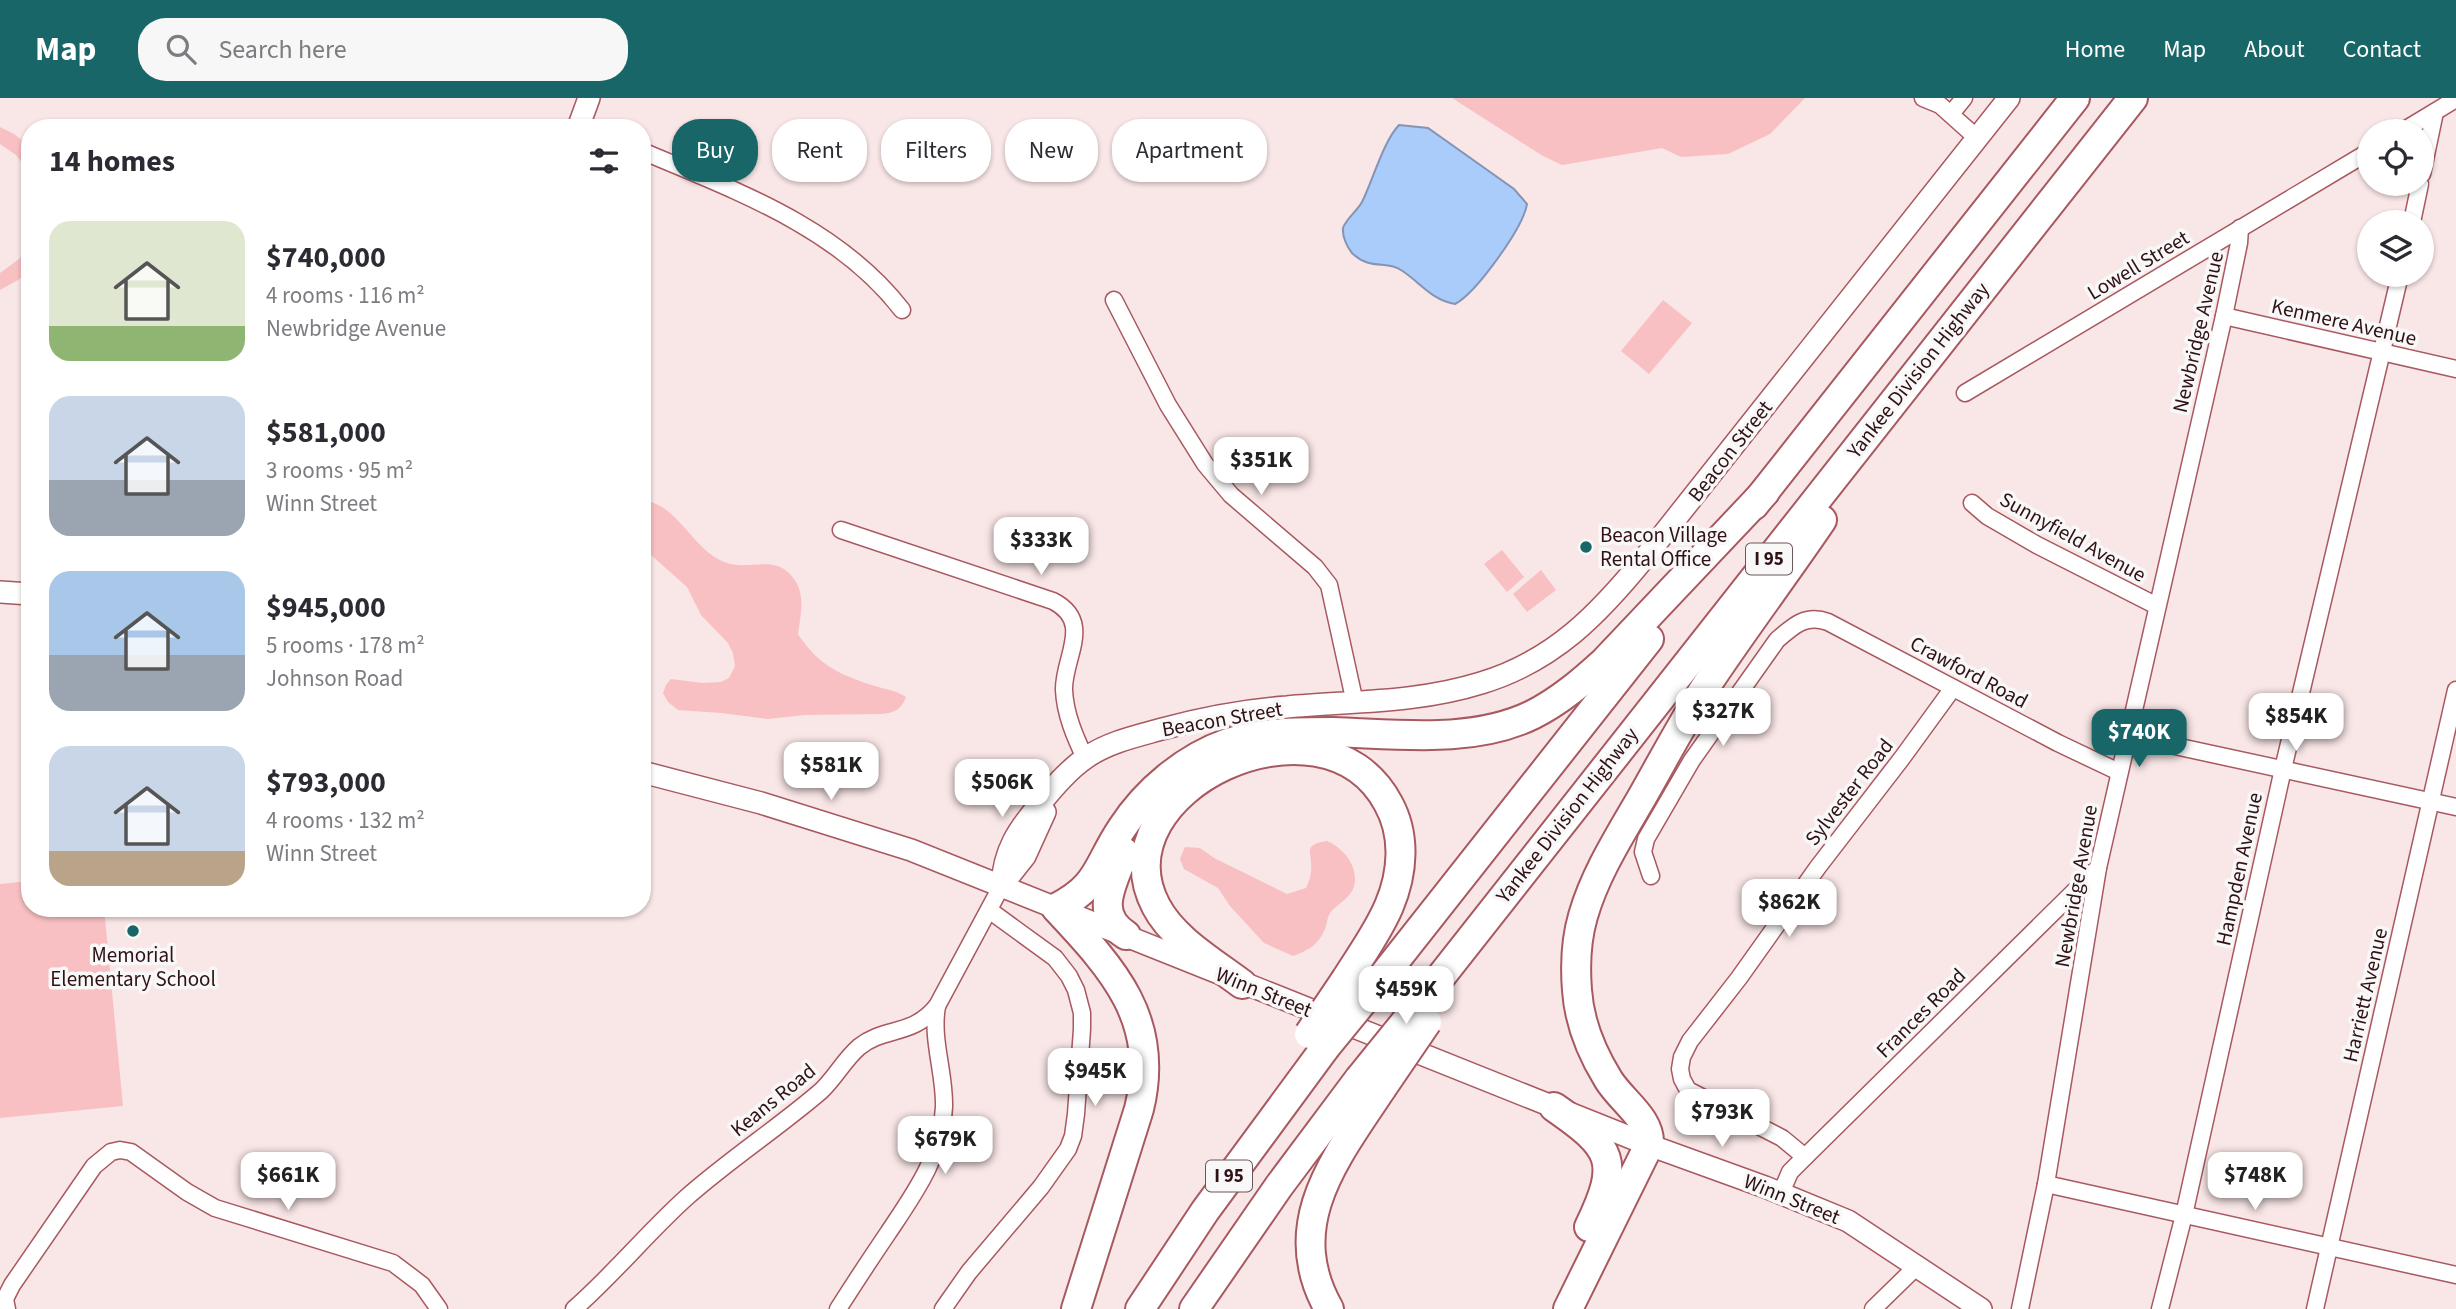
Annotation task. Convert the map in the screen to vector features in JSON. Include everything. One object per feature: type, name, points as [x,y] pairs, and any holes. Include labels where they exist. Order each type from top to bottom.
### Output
[{"type":"highway","name":"I 95","points":[[1140,1309],[1224,1183],[1272,1095],[1358,986],[1765,492],[2075,98]]},
{"type":"highway","name":"Yankee Division Highway","points":[[1194,1309],[1279,1186],[1370,1084],[1522,871],[2133,98]]},
{"type":"highway","points":[[1568,1309],[1648,1145],[1648,1131],[1644,1123],[1616,1091],[1596,1058],[1580,1010],[1576,978],[1577,946],[1589,898],[1637,805],[1705,688],[1972,301]]},
{"type":"highway","points":[[1076,1309],[1139,1109],[1144,1063],[1136,1018],[1125,992],[1107,963],[1056,908],[1070,901],[1091,883],[1120,830],[1154,790],[1177,771],[1206,753],[1250,737],[1300,732],[1471,733],[1504,726],[1533,714],[1576,686],[1605,661],[1765,492]]},
{"type":"highway","points":[[1242,984],[1189,944],[1159,912],[1149,890],[1149,849],[1166,812],[1196,782],[1237,760],[1285,750],[1327,754],[1360,771],[1381,791],[1391,807],[1398,827],[1400,867],[1394,893],[1358,986]]},
{"type":"highway","points":[[1126,935],[1110,921],[1107,904],[1132,830],[1154,790]]},
{"type":"highway","points":[[1329,1309],[1320,1290],[1311,1253],[1314,1210],[1330,1168],[1370,1084]]},
{"type":"highway","points":[[1546,1309],[1597,1211],[1607,1185],[1609,1171],[1604,1151],[1595,1139],[1554,1107]]},
{"type":"main road","points":[[583,119],[589,98]]},
{"type":"main road","name":"Beacon Street","points":[[1002,885],[1003,861],[1033,812],[1085,758],[1102,748],[1143,734],[1217,716],[1284,707],[1399,700],[1482,683],[1540,656],[1585,625],[1637,567],[2009,98]]},
{"type":"main road","points":[[0,592],[21,593]]},
{"type":"main road","name":"Winn Street","points":[[651,774],[811,818],[911,850],[1648,1145],[1781,1193],[1848,1221],[1982,1309]]},
{"type":"street","points":[[1923,98],[1951,114],[1977,138]]},
{"type":"street","points":[[1951,114],[1964,98]]},
{"type":"street","points":[[2423,119],[2456,99]]},
{"type":"street","points":[[2434,119],[2435,112]]},
{"type":"street","points":[[651,155],[775,208],[858,262],[902,310]]},
{"type":"street","name":"Lowell Street","points":[[1965,393],[2357,159]]},
{"type":"street","name":"Newbridge Avenue","points":[[2020,1309],[2046,1184],[2098,868],[2224,316],[2240,228]]},
{"type":"street","name":"Hampden Avenue","points":[[2160,1309],[2184,1215],[2283,769],[2398,287]]},
{"type":"street","points":[[1114,300],[1168,405],[1205,464],[1231,495],[1315,567],[1329,585],[1355,703]]},
{"type":"street","name":"Kenmere Avenue","points":[[2224,316],[2456,369]]},
{"type":"street","name":"Sunnyfield Avenue","points":[[1972,503],[1987,516],[2037,545],[2157,606]]},
{"type":"street","points":[[841,530],[1054,601],[1063,607],[1072,620],[1075,638],[1064,677],[1065,696],[1071,724],[1085,758]]},
{"type":"street","name":"Crawford Road","points":[[1651,876],[1643,852],[1649,832],[1692,760],[1777,639],[1807,618],[1828,622],[2119,772]]},
{"type":"street","name":"Sylvester Road","points":[[1805,1157],[1782,1138],[1688,1090],[1682,1079],[1682,1057],[1690,1041],[1953,688]]},
{"type":"street","name":"Harriett Avenue","points":[[2315,1309],[2456,690]]},
{"type":"street","points":[[2129,736],[2456,807]]},
{"type":"street","name":"Frances Road","points":[[1781,1193],[1790,1172],[2098,868]]},
{"type":"street","name":"Keans Road","points":[[575,1309],[665,1217],[717,1171],[818,1093],[857,1049],[870,1040],[922,1022],[937,1006],[1002,885]]},
{"type":"street","points":[[943,1309],[970,1272],[1041,1187],[1068,1149],[1076,1114],[1082,1021],[1076,990],[1055,958],[989,910]]},
{"type":"street","points":[[838,1309],[920,1185],[935,1153],[944,1109],[943,1079],[935,1024],[937,1006]]},
{"type":"street","points":[[6,1303],[12,1285],[94,1166],[104,1156],[116,1150],[136,1155],[187,1192],[215,1208],[393,1263],[422,1285],[439,1309]]},
{"type":"street","points":[[2046,1184],[2456,1275]]},
{"type":"street","points":[[1873,1309],[1916,1267]]},
{"type":"shaded area","points":[[1452,98],[1805,98],[1770,134],[1728,154],[1681,157],[1662,148],[1562,165],[1543,156]]},
{"type":"shaded area","points":[[0,127],[21,140],[21,161],[16,155],[0,144]]},
{"type":"shaded area","points":[[21,256],[21,278],[0,290],[0,273]]},
{"type":"shaded area","points":[[1663,300],[1692,323],[1649,374],[1621,351]]},
{"type":"shaded area","points":[[651,502],[666,510],[715,557],[735,565],[775,565],[789,573],[801,594],[798,634],[806,645],[831,668],[906,697],[902,705],[893,712],[881,714],[804,715],[768,719],[678,710],[668,702],[663,693],[671,679],[702,683],[721,682],[729,678],[735,666],[728,643],[701,615],[687,587],[651,555]]},
{"type":"shaded area","points":[[1502,550],[1524,577],[1507,592],[1484,564]]},
{"type":"shaded area","points":[[1541,570],[1556,590],[1527,612],[1513,594]]},
{"type":"shaded area","points":[[1327,841],[1345,854],[1353,867],[1353,889],[1330,913],[1325,929],[1316,943],[1293,956],[1264,943],[1230,906],[1218,888],[1184,869],[1180,859],[1185,847],[1200,848],[1214,858],[1287,894],[1306,888],[1311,873],[1311,847]]},
{"type":"shaded area","points":[[21,882],[21,917],[105,917],[123,1106],[0,1118],[0,884]]},
{"type":"water","points":[[1399,125],[1428,128],[1514,189],[1527,204],[1517,228],[1497,259],[1475,287],[1455,304],[1432,295],[1396,267],[1365,262],[1350,251],[1344,238],[1344,225],[1362,202],[1383,151]]},
{"type":"place","name":"Beacon Village Rental Office","points":[[1586,547]]},
{"type":"place","name":"Memorial Elementary School","points":[[133,931]]}]
